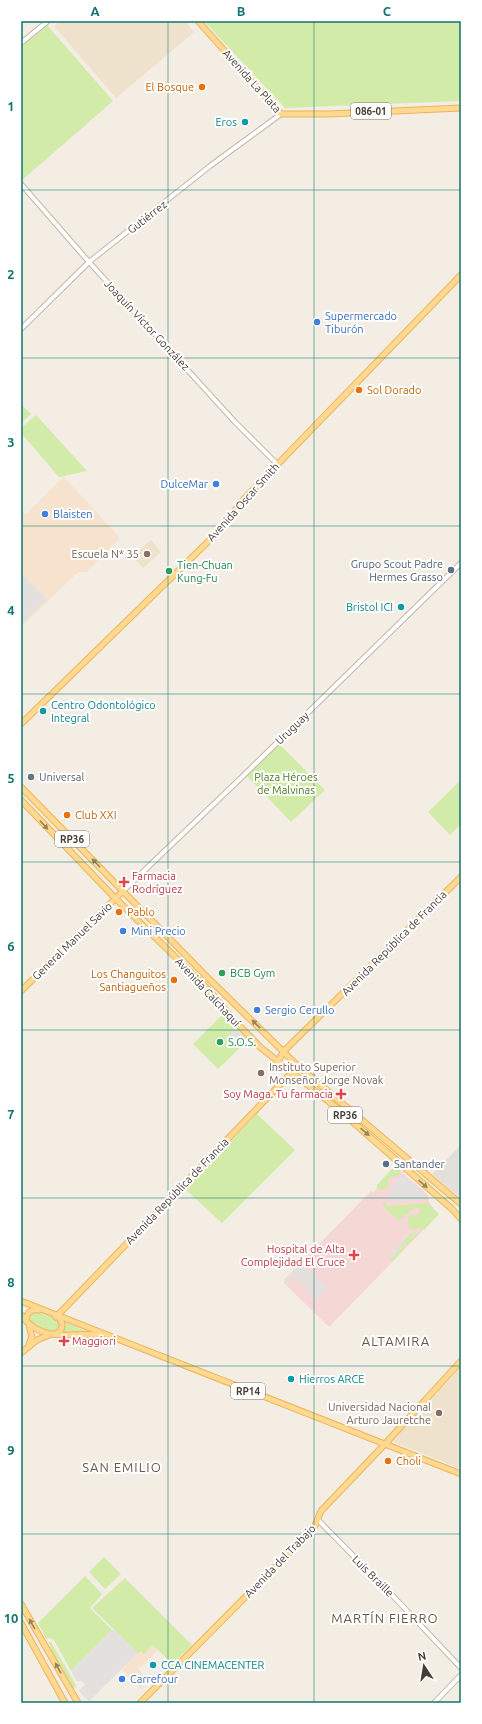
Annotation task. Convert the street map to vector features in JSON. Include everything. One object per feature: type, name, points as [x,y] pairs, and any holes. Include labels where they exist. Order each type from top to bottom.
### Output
[{"type":"main road","name":"Avenida La Plata","points":[[198,21],[281,114],[328,114],[461,108]]},
{"type":"main road","name":"Avenida Oscar Smith","points":[[21,724],[217,533],[244,499],[461,275]]},
{"type":"main road","name":"Avenida Calchaquí","points":[[21,787],[205,975],[298,1066],[461,1204]]},
{"type":"main road","name":"Avenida Calchaquí","points":[[21,800],[116,899],[208,989],[232,1018],[260,1047],[292,1071],[377,1142],[451,1208],[461,1219]]},
{"type":"main road","name":"Avenida República de Francia","points":[[278,1061],[284,1051],[461,877]]},
{"type":"main road","name":"General Manuel Savio","points":[[21,991],[123,891]]},
{"type":"main road","name":"Avenida República de Francia","points":[[57,1317],[298,1066]]},
{"type":"main road","points":[[21,1302],[57,1317],[61,1321],[62,1328],[60,1332],[42,1337],[28,1346],[21,1353]]},
{"type":"main road","points":[[28,1346],[32,1337],[28,1324],[28,1313],[33,1310],[39,1310]]},
{"type":"main road","points":[[21,1315],[28,1324],[35,1329],[53,1334]]},
{"type":"main road","name":"RP14","points":[[57,1317],[461,1474]]},
{"type":"main road","name":"RP14","points":[[53,1334],[96,1335],[111,1337]]},
{"type":"main road","name":"Avenida del Trabajo","points":[[140,1703],[314,1528],[321,1511],[461,1361]]},
{"type":"main road","points":[[21,1604],[78,1703]]},
{"type":"main road","points":[[21,1623],[65,1703]]},
{"type":"street","points":[[21,43],[48,21]]},
{"type":"street","name":"Gutiérrez","points":[[21,329],[89,262],[210,166],[281,114]]},
{"type":"street","name":"Joaquín Víctor González","points":[[21,184],[89,262],[235,422],[278,464]]},
{"type":"street","name":"Uruguay","points":[[123,891],[461,563]]},
{"type":"street","name":"Luis Braille","points":[[318,1520],[461,1668]]},
{"type":"street","points":[[434,1703],[461,1674]]},
{"type":"shaded area","points":[[60,21],[185,21],[194,32],[116,98],[54,26]]},
{"type":"shaded area","points":[[64,477],[120,538],[87,572],[78,572],[21,627],[21,509],[26,514]]},
{"type":"shaded area","name":"Escuela N* 35","points":[[151,540],[161,552],[143,568],[132,556]]},
{"type":"shaded area","points":[[21,573],[47,599],[24,622],[21,618]]},
{"type":"shaded area","points":[[236,1028],[243,1035],[237,1041],[233,1041],[230,1044],[225,1039]]},
{"type":"shaded area","points":[[461,1145],[461,1198],[432,1174]]},
{"type":"shaded area","name":"Hospital de Alta Complejidad El Cruce","points":[[394,1167],[396,1167],[428,1195],[429,1202],[438,1215],[330,1326],[328,1326],[284,1283],[284,1280],[371,1191],[374,1192],[377,1185]]},
{"type":"shaded area","points":[[401,1176],[404,1176],[424,1193],[425,1199],[393,1202],[389,1188],[392,1188]]},
{"type":"shaded area","points":[[407,1234],[409,1236],[394,1256],[391,1257],[390,1255]]},
{"type":"shaded area","points":[[300,1264],[328,1287],[318,1300],[298,1281],[299,1279],[297,1277],[293,1277],[287,1284],[284,1281]]},
{"type":"shaded area","name":"Universidad Nacional Arturo Jauretche","points":[[461,1367],[461,1469],[394,1442],[393,1440]]},
{"type":"shaded area","points":[[113,1629],[138,1653],[89,1701],[79,1691],[85,1684],[81,1681],[77,1681],[71,1671]]},
{"type":"shaded area","points":[[153,1645],[158,1650],[138,1669],[149,1680],[141,1689],[122,1670],[141,1650]]},
{"type":"green space","points":[[204,21],[461,21],[461,101],[285,108]]},
{"type":"green space","points":[[46,24],[113,101],[21,181],[21,46]]},
{"type":"green space","points":[[21,404],[31,414],[21,423]]},
{"type":"green space","points":[[36,415],[87,471],[59,477],[21,433],[21,428]]},
{"type":"green space","name":"Plaza Héroes de Malvinas","points":[[279,744],[325,790],[291,822],[247,776]]},
{"type":"green space","points":[[461,780],[461,824],[450,835],[428,812]]},
{"type":"green space","name":"S.O.S.","points":[[223,1014],[248,1040],[218,1069],[193,1044]]},
{"type":"green space","points":[[257,1114],[295,1150],[222,1223],[185,1189]]},
{"type":"green space","points":[[394,1167],[401,1171],[396,1177],[391,1177],[388,1180],[389,1185],[384,1191],[381,1188],[380,1190],[377,1188],[377,1185]]},
{"type":"green space","points":[[384,1202],[388,1206],[427,1203],[438,1213],[438,1215],[425,1229],[411,1229],[408,1226],[408,1217],[413,1214],[419,1214],[419,1208],[414,1208],[398,1221],[382,1205]]},
{"type":"green space","points":[[410,1234],[419,1234],[407,1245],[404,1241]]},
{"type":"green space","points":[[403,1242],[406,1246],[391,1263],[391,1257],[393,1257]]},
{"type":"green space","points":[[36,1311],[58,1319],[60,1327],[55,1333],[46,1332],[29,1322],[28,1317]]},
{"type":"green space","points":[[63,1321],[88,1332],[88,1333],[60,1333]]},
{"type":"green space","points":[[104,1557],[121,1574],[105,1589],[89,1572]]},
{"type":"green space","points":[[85,1576],[102,1594],[90,1608],[112,1630],[71,1671],[54,1640],[50,1638],[46,1639],[38,1623]]},
{"type":"green space","points":[[125,1578],[192,1645],[172,1664],[153,1645],[144,1654],[141,1651],[138,1653],[92,1608]]},
{"type":"green space","points":[[48,1642],[51,1642],[76,1685],[75,1688],[70,1687],[49,1649],[51,1647]]},
{"type":"place","name":"El Bosque","points":[[202,87]]},
{"type":"place","name":"Eros","points":[[245,122]]},
{"type":"place","name":"Supermercado Tiburón","points":[[317,322]]},
{"type":"place","name":"Sol Dorado","points":[[359,390]]},
{"type":"place","name":"DulceMar","points":[[216,484]]},
{"type":"place","name":"Blaisten","points":[[45,514]]},
{"type":"place","name":"Escuela N* 35","points":[[147,554]]},
{"type":"place","name":"Grupo Scout Padre Hermes Grasso","points":[[451,570]]},
{"type":"place","name":"Tien-Chuan Kung-Fu","points":[[169,571]]},
{"type":"place","name":"Bristol ICI","points":[[401,607]]},
{"type":"place","name":"Centro Odontológico Integral","points":[[43,711]]},
{"type":"place","name":"Universal","points":[[31,777]]},
{"type":"place","name":"Club XXI","points":[[67,815]]},
{"type":"place","name":"Farmacia Rodríguez","points":[[124,882]]},
{"type":"place","name":"Pablo","points":[[119,912]]},
{"type":"place","name":"Mini Precio","points":[[123,931]]},
{"type":"place","name":"BCB Gym","points":[[222,973]]},
{"type":"place","name":"Los Changuitos Santiagueños","points":[[174,980]]},
{"type":"place","name":"Sergio Cerullo","points":[[257,1010]]},
{"type":"place","name":"S.O.S.","points":[[220,1042]]},
{"type":"place","name":"Instituto Superior Monseñor Jorge Novak","points":[[261,1073]]},
{"type":"place","name":"Soy Maga. Tu farmacia","points":[[341,1094]]},
{"type":"place","name":"Santander","points":[[386,1164]]},
{"type":"place","name":"Hospital de Alta Complejidad El Cruce","points":[[354,1255]]},
{"type":"place","name":"Maggiori","points":[[64,1341]]},
{"type":"place","name":"Hierros ARCE","points":[[291,1379]]},
{"type":"place","name":"Universidad Nacional Arturo Jauretche","points":[[439,1413]]},
{"type":"place","name":"Choli","points":[[388,1461]]},
{"type":"place","name":"CCA CINEMACENTER","points":[[153,1665]]},
{"type":"place","name":"Carrefour","points":[[122,1679]]},
{"type":"district","name":"ALTAMIRA","points":[[396,1341]]},
{"type":"district","name":"SAN EMILIO","points":[[122,1467]]},
{"type":"district","name":"MARTÍN FIERRO","points":[[385,1618]]}]
